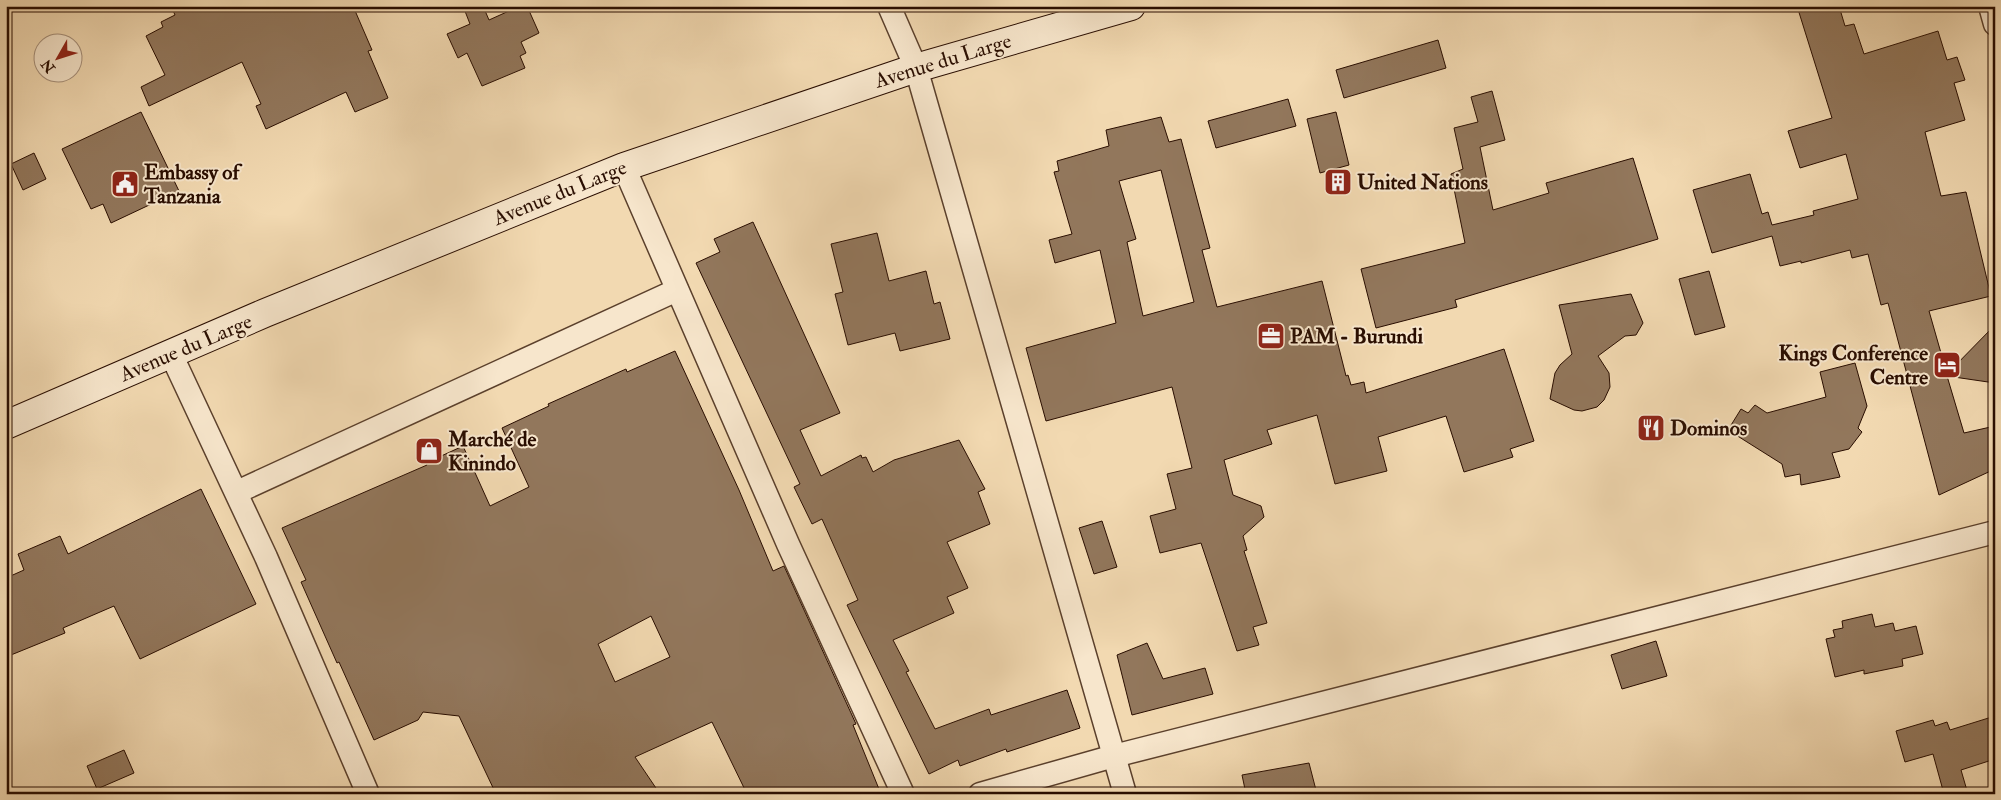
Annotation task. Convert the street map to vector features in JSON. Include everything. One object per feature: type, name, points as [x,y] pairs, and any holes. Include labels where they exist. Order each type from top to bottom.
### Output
[{"type":"main road","name":"Avenue du Large","points":[[6,425],[265,314],[624,167],[916,68],[1131,6]]},
{"type":"street","points":[[889,6],[916,68],[1125,794]]},
{"type":"street","points":[[1990,6],[1995,24]]},
{"type":"street","points":[[624,167],[788,544],[903,794]]},
{"type":"street","points":[[237,492],[677,290]]},
{"type":"street","points":[[171,354],[237,492],[368,794]]},
{"type":"street","points":[[980,794],[1114,756],[1995,532]]},
{"type":"building","points":[[171,6],[353,6],[372,50],[368,51],[388,98],[355,112],[346,92],[266,129],[256,106],[261,104],[242,62],[149,106],[141,87],[165,75],[146,36],[163,27],[161,22],[175,15]]},
{"type":"building","points":[[463,6],[483,6],[489,20],[520,6],[527,6],[539,33],[521,42],[526,53],[520,56],[525,68],[482,86],[467,53],[458,58],[447,34],[470,24]]},
{"type":"building","points":[[1797,6],[1839,6],[1845,26],[1854,24],[1864,54],[1938,31],[1947,60],[1957,57],[1965,80],[1954,83],[1965,120],[1925,132],[1941,196],[1966,192],[1991,296],[1929,311],[1947,374],[1995,325],[1995,383],[1947,376],[1964,433],[1995,426],[1995,469],[1939,495],[1888,303],[1881,305],[1868,254],[1852,258],[1850,250],[1801,263],[1801,261],[1780,266],[1772,236],[1712,253],[1693,190],[1750,174],[1762,214],[1768,212],[1772,225],[1814,215],[1813,211],[1858,199],[1846,154],[1800,168],[1788,131],[1832,118]]},
{"type":"building","points":[[1438,40],[1446,68],[1344,98],[1336,70]]},
{"type":"building","points":[[1492,91],[1505,140],[1480,147],[1493,210],[1549,193],[1546,183],[1633,158],[1658,239],[1455,300],[1457,307],[1376,328],[1361,269],[1465,243],[1451,174],[1463,169],[1454,128],[1478,122],[1471,97]]},
{"type":"building","points":[[1288,99],[1296,126],[1216,148],[1208,121]]},
{"type":"building","points":[[141,112],[179,191],[111,223],[103,204],[91,209],[62,149]]},
{"type":"building","points":[[1336,112],[1349,165],[1320,173],[1307,119]]},
{"type":"building","points":[[1161,117],[1169,142],[1181,139],[1210,248],[1202,250],[1217,307],[1322,281],[1346,376],[1348,375],[1351,385],[1364,382],[1366,393],[1504,349],[1534,441],[1510,449],[1513,457],[1464,472],[1446,416],[1378,437],[1387,471],[1335,484],[1317,415],[1267,430],[1272,444],[1224,460],[1233,495],[1261,506],[1264,517],[1243,536],[1247,550],[1244,551],[1267,623],[1253,627],[1259,645],[1237,651],[1201,543],[1160,553],[1150,516],[1176,509],[1167,474],[1192,468],[1172,387],[1046,421],[1026,348],[1116,323],[1100,250],[1055,263],[1049,240],[1072,234],[1054,172],[1059,171],[1057,161],[1109,146],[1106,130]],"holes":[[[1161,170],[1194,302],[1143,316],[1127,242],[1136,239],[1119,181]]]},
{"type":"building","points":[[34,153],[46,179],[23,190],[11,164]]},
{"type":"building","points":[[753,222],[840,413],[800,430],[821,476],[861,455],[862,458],[866,457],[873,472],[894,460],[959,440],[985,489],[978,492],[990,524],[947,542],[968,588],[947,597],[954,613],[893,640],[909,671],[906,672],[935,729],[989,709],[991,715],[1067,690],[1080,728],[1007,752],[1006,749],[960,766],[958,760],[929,774],[847,605],[858,600],[822,519],[812,524],[794,487],[800,484],[696,263],[720,252],[714,239]]},
{"type":"building","points":[[877,233],[889,281],[926,271],[934,304],[940,302],[950,339],[900,351],[895,333],[848,345],[835,294],[843,292],[831,244]]},
{"type":"building","points":[[1709,271],[1725,327],[1695,335],[1679,279]]},
{"type":"building","points":[[1631,294],[1643,323],[1636,335],[1625,336],[1598,356],[1609,373],[1610,387],[1604,400],[1597,407],[1582,411],[1574,410],[1550,399],[1555,373],[1560,365],[1572,354],[1559,305]]},
{"type":"building","points":[[675,351],[739,490],[773,571],[784,566],[856,724],[853,725],[881,794],[747,794],[712,722],[635,757],[660,794],[496,794],[459,716],[423,712],[418,720],[374,740],[301,582],[306,580],[282,528],[427,465],[426,463],[463,446],[490,506],[529,487],[502,428],[549,406],[548,404],[626,369],[627,372]],"holes":[[[651,616],[670,657],[615,682],[598,644]]]},
{"type":"building","points":[[1855,363],[1867,406],[1858,428],[1862,432],[1849,449],[1832,453],[1840,477],[1801,485],[1800,474],[1785,477],[1782,464],[1728,430],[1741,409],[1748,413],[1755,405],[1767,413],[1826,397],[1820,372]]},
{"type":"building","points":[[201,489],[256,604],[140,659],[114,606],[63,628],[65,633],[6,657],[6,578],[24,570],[18,554],[60,536],[68,554]]},
{"type":"building","points":[[1102,521],[1117,567],[1094,574],[1079,528]]},
{"type":"building","points":[[1872,614],[1875,627],[1893,623],[1895,631],[1916,626],[1923,654],[1902,659],[1903,666],[1864,674],[1864,670],[1835,677],[1826,639],[1835,637],[1833,630],[1843,628],[1842,621]]},
{"type":"building","points":[[1656,641],[1667,676],[1622,689],[1611,655]]},
{"type":"building","points":[[1147,643],[1163,679],[1205,668],[1213,694],[1132,715],[1117,655]]},
{"type":"building","points":[[1995,716],[1995,759],[1961,770],[1968,794],[1944,794],[1933,754],[1905,762],[1896,731],[1933,720],[1935,726],[1947,722],[1950,730]]},
{"type":"building","points":[[124,750],[134,773],[97,789],[87,766]]},
{"type":"building","points":[[1309,763],[1317,794],[1246,794],[1242,775]]},
{"type":"place","name":"United Nations","points":[[1338,182]]},
{"type":"place","name":"Embassy of Tanzania","points":[[125,184]]},
{"type":"place","name":"PAM - Burundi","points":[[1271,336]]},
{"type":"place","name":"Kings Conference Centre","points":[[1947,365]]},
{"type":"place","name":"Dominos","points":[[1651,428]]},
{"type":"place","name":"Marché de Kinindo","points":[[429,451]]}]
